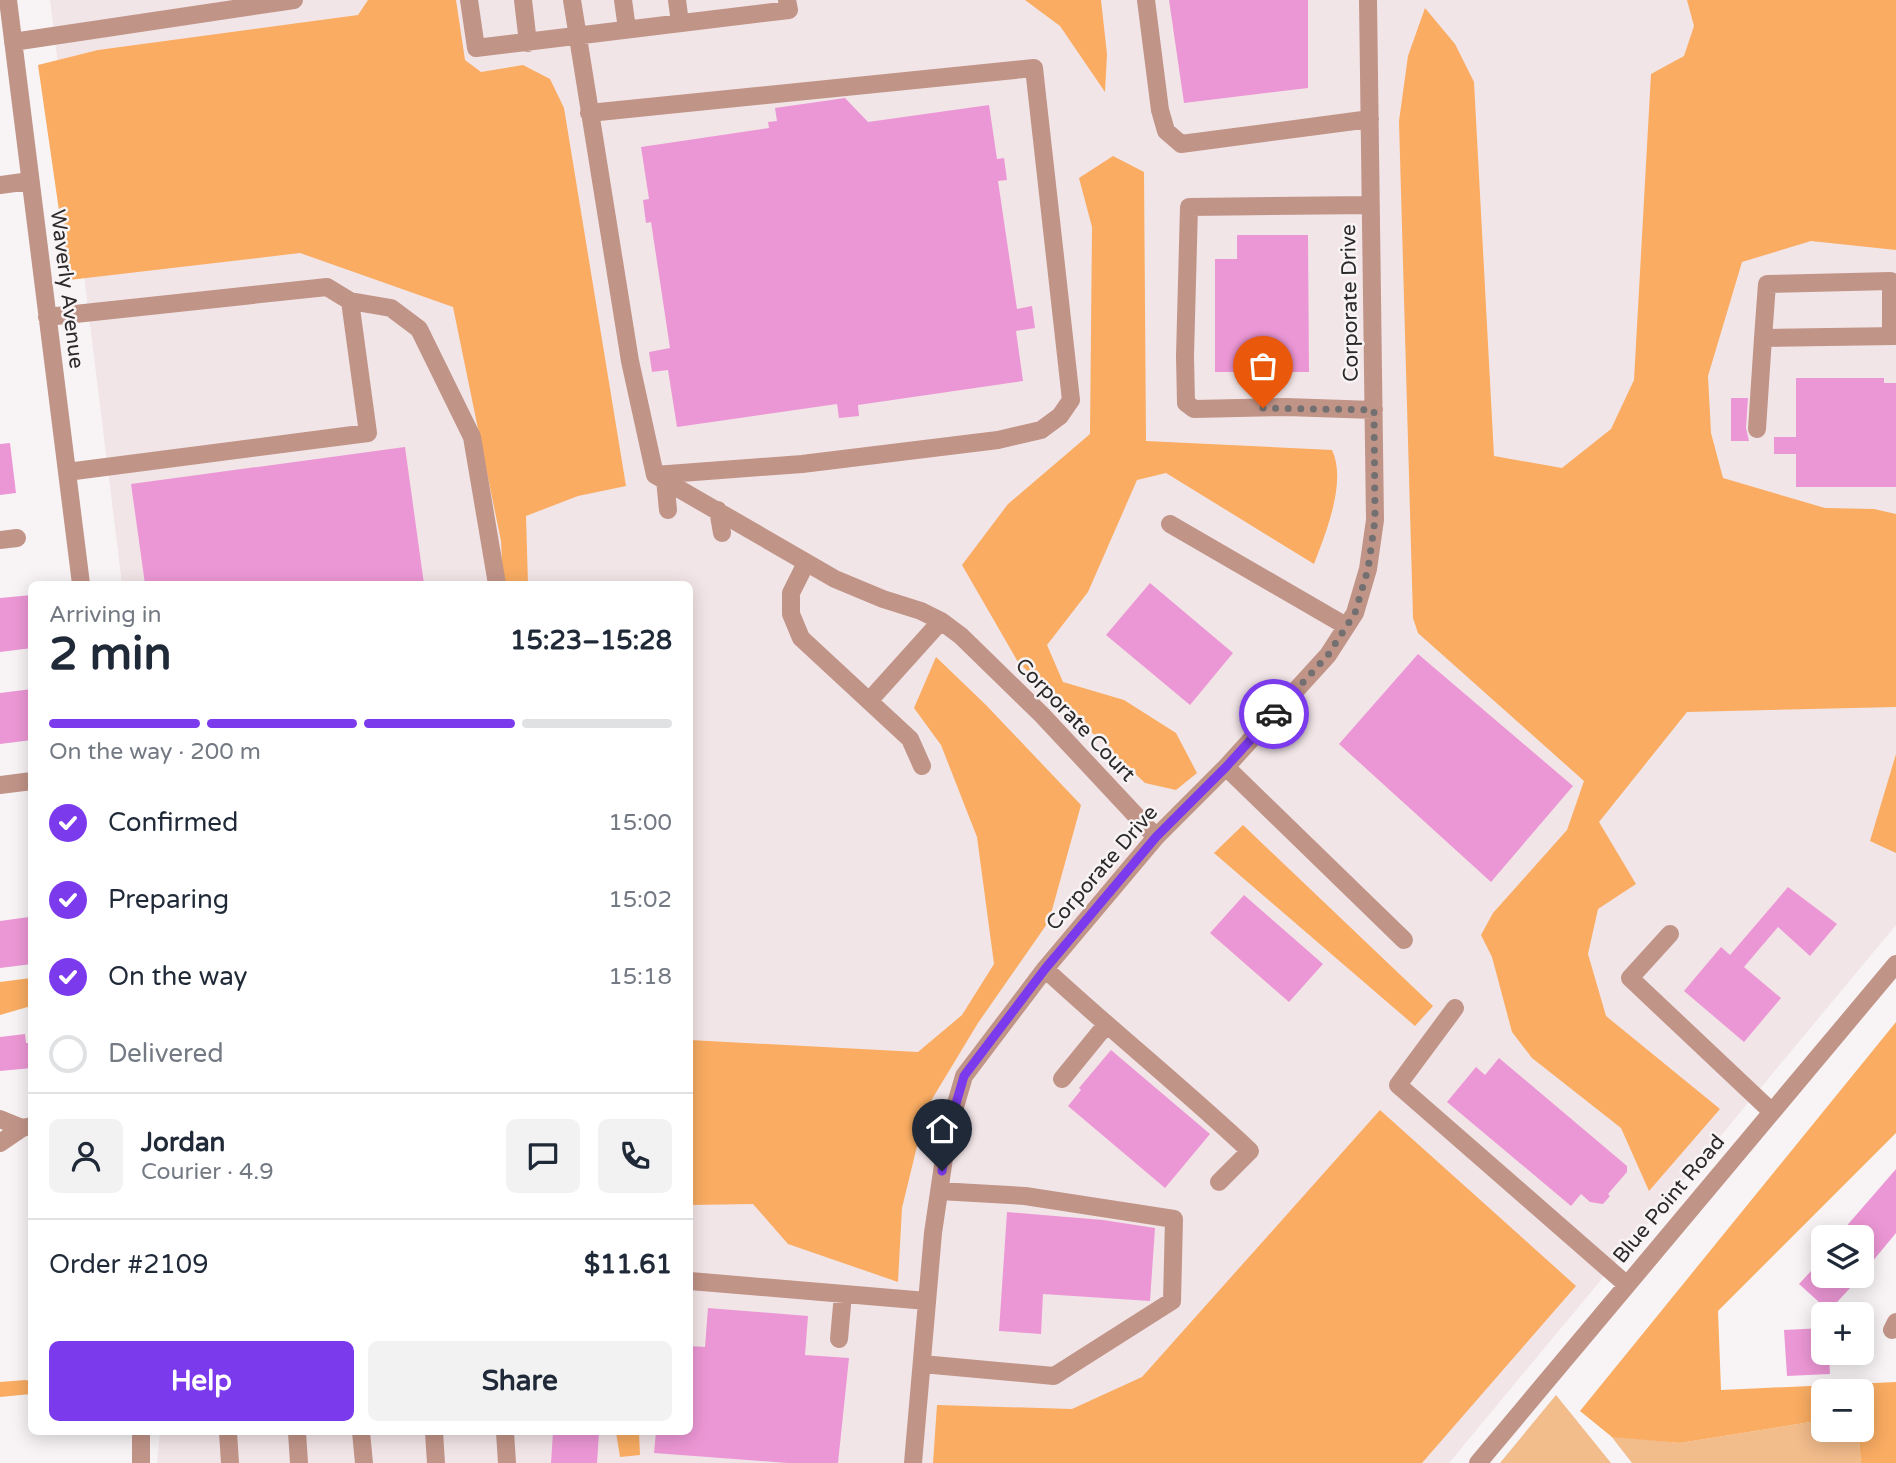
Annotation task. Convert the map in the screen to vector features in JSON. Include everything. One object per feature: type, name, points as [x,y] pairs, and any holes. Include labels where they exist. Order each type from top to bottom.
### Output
[{"type":"street","name":"Waverly Avenue","points":[[8,0],[81,581]]},
{"type":"street","points":[[13,42],[295,0]]},
{"type":"street","points":[[469,0],[476,48],[680,23],[734,8],[789,9],[788,0]]},
{"type":"street","points":[[523,0],[528,43]]},
{"type":"street","points":[[572,0],[630,362],[668,510]]},
{"type":"street","points":[[623,0],[627,29]]},
{"type":"street","points":[[677,0],[680,23]]},
{"type":"street","points":[[1146,0],[1160,110],[1166,131],[1181,144],[1370,119]]},
{"type":"street","name":"Corporate Drive","points":[[913,1463],[939,1191],[948,1131],[964,1076],[1045,969],[1156,837],[1226,767],[1328,655],[1355,613],[1368,569],[1375,520],[1368,0]]},
{"type":"street","points":[[589,113],[1034,68],[1071,400],[1060,416],[1041,430],[998,440],[660,478]]},
{"type":"street","points":[[0,185],[30,181]]},
{"type":"street","points":[[1371,205],[1189,207],[1185,356],[1186,402],[1194,409],[1286,407],[1374,410]]},
{"type":"street","points":[[1757,429],[1763,338],[1767,284],[1891,281],[1893,336],[1763,338]]},
{"type":"street","points":[[47,317],[327,286],[350,301],[391,308],[419,329],[472,437],[496,581]]},
{"type":"street","points":[[67,472],[369,433],[350,301]]},
{"type":"street","name":"Corporate Court","points":[[660,478],[835,579],[941,621],[961,636],[1042,715],[1156,837]]},
{"type":"street","points":[[718,510],[722,533]]},
{"type":"street","points":[[1170,524],[1346,625]]},
{"type":"street","points":[[806,563],[791,593],[791,614],[801,638],[910,739],[922,766]]},
{"type":"street","points":[[869,701],[941,621]]},
{"type":"street","points":[[1226,767],[1404,940]]},
{"type":"street","points":[[0,785],[28,782]]},
{"type":"street","points":[[1670,934],[1629,978],[1772,1112]]},
{"type":"street","name":"Blue Point Road","points":[[1478,1463],[1896,964]]},
{"type":"street","points":[[1045,969],[1250,1151],[1219,1182]]},
{"type":"street","points":[[1455,1009],[1398,1085],[1627,1284]]},
{"type":"street","points":[[1062,1079],[1106,1025]]},
{"type":"street","points":[[0,1119],[27,1127]]},
{"type":"street","points":[[0,1143],[27,1127]]},
{"type":"street","points":[[922,1364],[1054,1376],[1171,1301],[1174,1219],[1026,1196],[939,1191]]},
{"type":"street","points":[[693,1281],[927,1301]]},
{"type":"street","points":[[839,1339],[843,1294]]},
{"type":"street","points":[[141,1435],[141,1463]]},
{"type":"street","points":[[228,1435],[229,1463]]},
{"type":"street","points":[[297,1435],[299,1463]]},
{"type":"street","points":[[361,1435],[364,1463]]},
{"type":"street","points":[[434,1435],[436,1463]]},
{"type":"street","points":[[505,1435],[507,1463]]},
{"type":"shaded area","points":[[50,0],[1896,0],[1896,925],[1449,1463],[157,1463],[160,1435],[693,1435],[693,581],[122,581]]},
{"type":"shaded area","points":[[368,0],[456,0],[465,60],[481,72],[523,65],[550,79],[564,108],[626,486],[578,496],[526,516],[528,581],[503,581],[501,541],[453,307],[300,253],[69,280],[38,65],[98,50],[358,15]]},
{"type":"shaded area","points":[[1025,0],[1101,0],[1107,54],[1105,92],[1060,26]]},
{"type":"shaded area","points":[[1687,0],[1896,0],[1896,250],[1811,241],[1742,262],[1708,376],[1711,433],[1723,478],[1825,508],[1874,509],[1896,514],[1896,707],[1687,712],[1599,822],[1636,884],[1598,909],[1588,954],[1606,1016],[1720,1109],[1649,1191],[1621,1128],[1532,1058],[1512,1032],[1492,957],[1481,935],[1493,913],[1567,830],[1584,781],[1418,633],[1413,618],[1399,121],[1408,56],[1425,8],[1455,44],[1474,82],[1494,456],[1562,468],[1611,429],[1634,380],[1651,74],[1684,56],[1694,26]]},
{"type":"shaded area","points":[[1113,156],[1144,172],[1146,441],[1332,450],[1336,463],[1333,507],[1314,564],[1166,473],[1137,480],[1088,592],[1047,645],[1063,682],[1124,700],[1176,733],[1197,773],[1176,790],[1145,783],[1018,662],[962,565],[1008,504],[1090,434],[1092,227],[1079,178]]},
{"type":"shaded area","points":[[936,657],[986,705],[1081,805],[1049,921],[978,1023],[926,1109],[902,1208],[898,1282],[788,1244],[753,1204],[693,1205],[693,1040],[918,1052],[962,1015],[994,964],[977,837],[941,745],[914,708]]},
{"type":"shaded area","points":[[1896,754],[1896,853],[1870,841]]},
{"type":"shaded area","points":[[1243,825],[1433,1006],[1415,1026],[1214,853]]},
{"type":"shaded area","points":[[28,978],[28,1007],[0,1015],[0,982]]},
{"type":"shaded area","points":[[1896,1022],[1896,1133],[1718,1311],[1721,1390],[1811,1386],[1811,1422],[1680,1443],[1612,1437],[1580,1411]]},
{"type":"shaded area","points":[[1380,1110],[1576,1286],[1422,1463],[933,1463],[937,1405],[1072,1409],[1142,1377]]},
{"type":"shaded area","points":[[28,1380],[28,1394],[0,1397],[0,1382]]},
{"type":"shaded area","points":[[1896,1382],[1896,1463],[1861,1463],[1859,1442],[1874,1442],[1874,1383]]},
{"type":"shaded area","points":[[1556,1395],[1611,1463],[1500,1463]]},
{"type":"shaded area","points":[[1811,1422],[1811,1442],[1859,1442],[1861,1463],[1632,1463],[1611,1436],[1680,1443]]},
{"type":"shaded area","points":[[616,1435],[639,1435],[640,1455],[620,1457]]},
{"type":"building","points":[[1169,0],[1308,0],[1308,88],[1184,103]]},
{"type":"building","points":[[845,98],[868,122],[989,105],[997,159],[1004,158],[1007,180],[998,181],[1017,309],[1032,306],[1035,328],[1016,331],[1023,381],[858,405],[859,416],[839,418],[837,404],[677,427],[668,370],[652,372],[649,352],[670,348],[651,222],[646,223],[643,200],[649,199],[641,147],[769,128],[768,122],[777,121],[775,108]]},
{"type":"building","points":[[1237,235],[1308,235],[1309,372],[1215,372],[1215,259],[1237,259]]},
{"type":"building","points":[[1796,378],[1884,378],[1884,383],[1896,383],[1896,487],[1796,487],[1796,454],[1774,454],[1774,437],[1796,437]]},
{"type":"building","points":[[1731,398],[1748,398],[1746,428],[1749,441],[1731,441]]},
{"type":"building","points":[[10,443],[16,493],[0,495],[0,444]]},
{"type":"building","points":[[405,447],[424,581],[145,581],[131,484]]},
{"type":"building","points":[[1150,583],[1233,653],[1190,705],[1106,635]]},
{"type":"building","points":[[28,595],[28,648],[0,652],[0,598]]},
{"type":"building","points":[[1418,654],[1573,786],[1491,882],[1339,744]]},
{"type":"building","points":[[28,690],[28,740],[0,744],[0,693]]},
{"type":"building","points":[[1788,887],[1837,924],[1810,956],[1778,927],[1744,967],[1781,998],[1744,1042],[1684,991],[1721,947],[1730,955]]},
{"type":"building","points":[[1244,895],[1323,964],[1289,1002],[1210,933]]},
{"type":"building","points":[[28,917],[28,964],[0,968],[0,921]]},
{"type":"building","points":[[25,1034],[28,1043],[28,1068],[0,1071],[0,1037]]},
{"type":"building","points":[[1111,1050],[1210,1134],[1165,1188],[1068,1106],[1081,1090],[1079,1088]]},
{"type":"building","points":[[1499,1058],[1627,1166],[1627,1172],[1603,1204],[1590,1202],[1581,1194],[1571,1206],[1447,1102],[1476,1067],[1485,1075]]},
{"type":"building","points":[[1896,1169],[1896,1233],[1874,1260],[1874,1225],[1847,1225]]},
{"type":"building","points":[[1007,1212],[1103,1220],[1155,1228],[1150,1301],[1043,1294],[1041,1334],[999,1331]]},
{"type":"building","points":[[1811,1271],[1811,1288],[1850,1288],[1837,1302],[1819,1302],[1799,1284]]},
{"type":"building","points":[[708,1308],[808,1316],[805,1355],[849,1358],[838,1463],[788,1463],[654,1453],[656,1435],[693,1435],[693,1346],[705,1347]]},
{"type":"building","points":[[1811,1329],[1811,1365],[1830,1365],[1830,1374],[1787,1376],[1784,1330]]},
{"type":"building","points":[[553,1435],[599,1435],[597,1463],[551,1463]]},
{"type":"way so far","points":[[1263,408],[1374,410],[1375,520],[1368,569],[1355,613],[1328,655],[1274,714]]},
{"type":"route","points":[[942,1171],[948,1131],[964,1076],[1045,969],[1156,837],[1274,714]]}]
